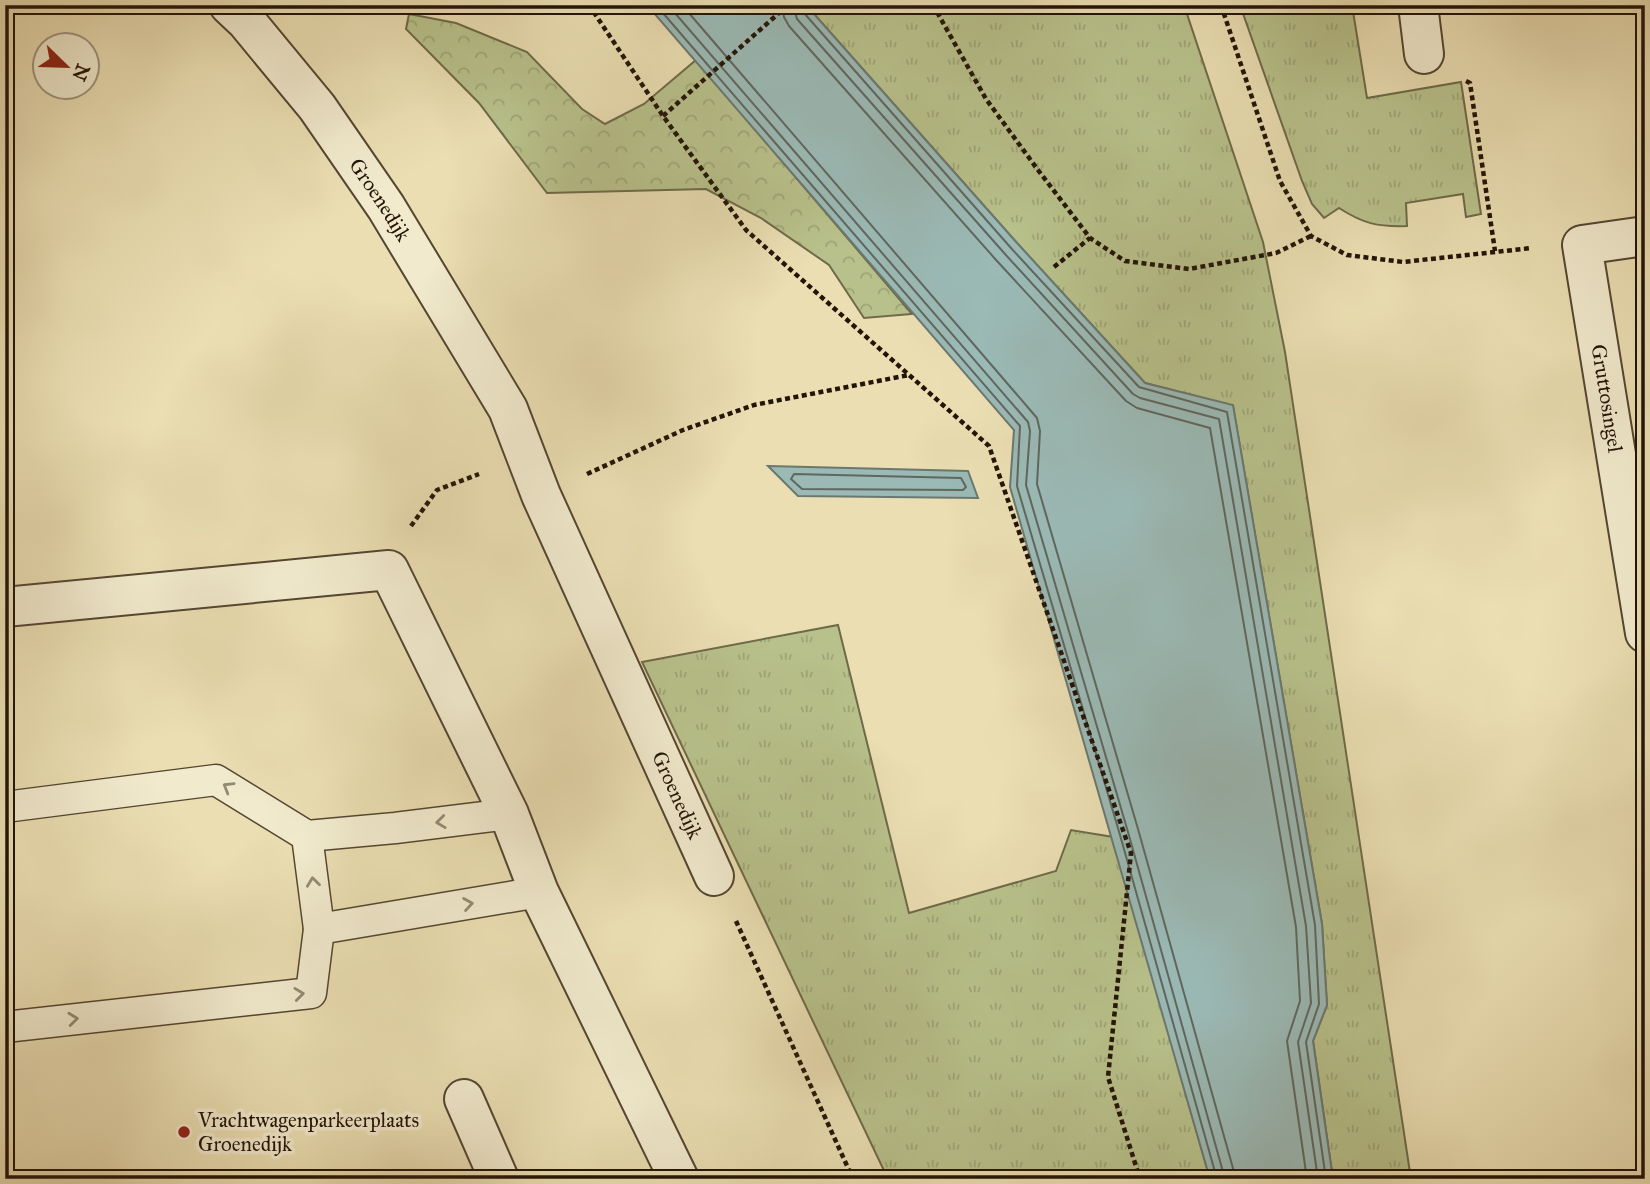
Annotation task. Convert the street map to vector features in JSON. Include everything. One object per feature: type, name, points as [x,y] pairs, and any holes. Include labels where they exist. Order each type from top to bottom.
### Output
[{"type":"street","name":"Groenedijk","points":[[229,5],[246,21],[317,107],[386,207],[508,410],[541,495],[714,876]]},
{"type":"street","points":[[1418,5],[1424,54]]},
{"type":"street","points":[[1582,245],[1645,236]]},
{"type":"street","name":"Gruttosingel","points":[[1582,245],[1645,633]]},
{"type":"street","points":[[5,607],[389,569],[509,814],[539,892],[679,1179]]},
{"type":"street","points":[[464,1099],[499,1179]]},
{"type":"lane","points":[[5,807],[216,780],[307,836],[509,814]]},
{"type":"lane","points":[[5,1027],[311,993],[319,929],[307,836]]},
{"type":"lane","points":[[319,929],[539,892]]},
{"type":"path","points":[[589,5],[663,116],[746,230],[989,446],[1131,853],[1108,1077],[1140,1179]]},
{"type":"path","points":[[663,116],[788,5]]},
{"type":"path","points":[[933,5],[986,99],[1090,238],[1125,261],[1189,270],[1276,253],[1311,236]]},
{"type":"path","points":[[1221,5],[1280,181],[1311,236],[1347,256],[1403,262],[1495,251],[1582,245]]},
{"type":"path","points":[[1424,54],[1470,83],[1495,251]]},
{"type":"path","points":[[1054,267],[1090,238]]},
{"type":"path","points":[[541,495],[682,430],[754,405],[909,375]]},
{"type":"path","points":[[389,569],[417,516],[437,491],[478,475],[508,410]]},
{"type":"path","points":[[714,876],[853,1179]]},
{"type":"green space","points":[[806,5],[1184,5],[1263,242],[1285,352],[1411,1179],[1333,1179],[1313,1041],[1327,1005],[1322,924],[1233,406],[1145,383]]},
{"type":"green space","points":[[1240,5],[1352,5],[1367,98],[1461,82],[1481,214],[1466,217],[1463,194],[1406,203],[1407,226],[1372,223],[1339,208],[1324,218],[1312,204],[1302,181]]},
{"type":"green space","points":[[409,14],[456,23],[527,52],[582,109],[605,124],[644,104],[696,60],[912,314],[864,318],[829,265],[761,218],[706,189],[547,193],[479,103],[406,29]]},
{"type":"green space","points":[[838,625],[909,913],[1056,871],[1071,830],[1113,837],[1210,1179],[888,1179],[642,662]]},
{"type":"water","points":[[647,5],[806,5],[1145,383],[1233,405],[1322,924],[1327,1005],[1313,1041],[1333,1179],[1210,1179],[1010,487],[1014,430]]},
{"type":"water","points":[[768,466],[968,471],[978,498],[798,496]]},
{"type":"place","name":"Vrachtwagenparkeerplaats Groenedijk","points":[[184,1132]]}]
